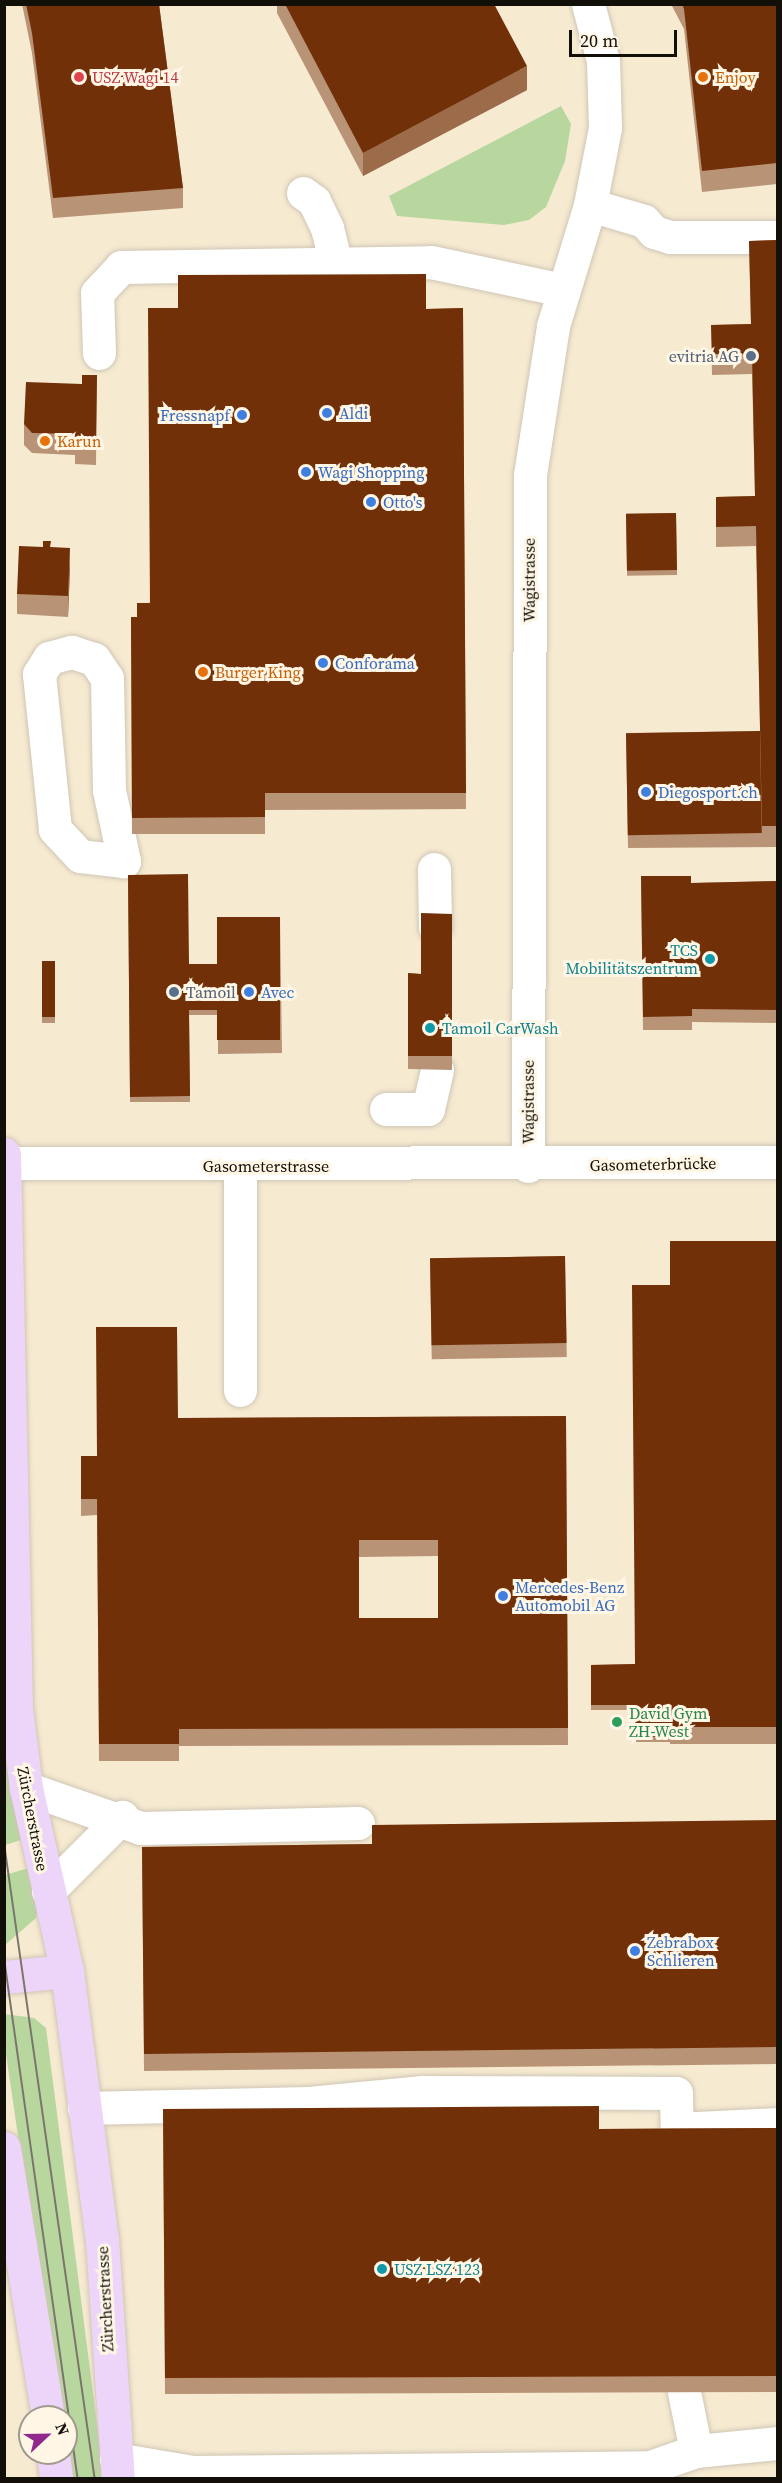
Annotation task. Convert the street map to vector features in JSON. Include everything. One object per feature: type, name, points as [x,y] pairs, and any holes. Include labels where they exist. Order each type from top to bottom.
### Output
[{"type":"main road","name":"Zürcherstrasse","points":[[4,1154],[15,1685],[26,1788],[67,1971],[102,2239],[117,2469]]},
{"type":"main road","points":[[4,1977],[67,1971]]},
{"type":"main road","points":[[4,2148],[46,2405]]},
{"type":"street","name":"Wagistrasse","points":[[528,1166],[530,475],[537,405],[563,290],[590,205],[605,128],[606,93],[588,4]]},
{"type":"street","points":[[303,193],[314,201],[327,228],[336,263]]},
{"type":"street","points":[[590,205],[644,221],[654,232],[670,237],[777,237]]},
{"type":"street","points":[[99,352],[97,293],[121,267],[431,262],[563,290]]},
{"type":"street","points":[[72,652],[94,659],[107,678],[109,701],[109,790],[124,861],[80,856],[55,829],[40,693],[42,665],[72,652]]},
{"type":"street","points":[[434,869],[435,927]]},
{"type":"street","points":[[386,1109],[428,1108],[437,1070]]},
{"type":"street","name":"Gasometerbrücke","points":[[528,1166],[777,1162]]},
{"type":"street","name":"Gasometerstrasse","points":[[5,1163],[528,1166]]},
{"type":"street","points":[[240,1166],[240,1390]]},
{"type":"street","points":[[26,1788],[122,1817],[141,1828],[358,1823]]},
{"type":"street","points":[[48,1891],[122,1817]]},
{"type":"street","points":[[84,2108],[309,2103],[422,2092],[676,2093],[677,2137],[777,2124]]},
{"type":"street","points":[[684,2392],[696,2451]]},
{"type":"street","points":[[117,2469],[193,2472],[525,2472],[650,2467],[696,2451],[777,2443]]},
{"type":"shaded area","points":[[5,5],[777,5],[777,2478],[5,2478]]},
{"type":"green space","points":[[561,106],[571,124],[565,161],[546,207],[529,220],[504,225],[397,216],[389,196]]},
{"type":"green space","points":[[4,1719],[24,1839],[5,1845],[4,1845]]},
{"type":"green space","points":[[32,1867],[40,1898],[36,1918],[5,1945],[5,1875]]},
{"type":"green space","points":[[4,2014],[34,2018],[46,2028],[104,2478],[67,2478],[67,2465],[78,2465],[78,2405],[57,2405],[5,2047]]},
{"type":"building","points":[[26,4],[159,4],[183,188],[53,198],[32,33]]},
{"type":"building","points":[[285,4],[494,4],[527,66],[363,153]]},
{"type":"building","points":[[682,4],[777,4],[777,163],[702,171]]},
{"type":"building","points":[[777,240],[777,826],[762,826],[756,526],[716,527],[716,497],[755,496],[752,354],[712,354],[711,325],[751,324],[749,241]]},
{"type":"building","name":"Wagi Shopping","points":[[426,274],[426,309],[463,308],[466,793],[265,793],[265,817],[132,818],[131,617],[137,617],[137,603],[150,603],[148,308],[178,308],[178,275]]},
{"type":"building","points":[[82,375],[97,375],[96,444],[75,443],[75,434],[32,433],[24,424],[26,382],[82,384]]},
{"type":"building","points":[[676,513],[677,570],[627,571],[626,514]]},
{"type":"building","points":[[43,541],[51,541],[50,547],[70,548],[68,596],[17,594],[19,546],[43,547]]},
{"type":"building","points":[[760,731],[762,833],[628,835],[626,733]]},
{"type":"building","name":"Tamoil","points":[[188,874],[189,964],[217,964],[218,1010],[189,1010],[190,1096],[130,1097],[128,875]]},
{"type":"building","name":"TCS Mobilitätszentrum","points":[[641,876],[691,876],[691,883],[777,881],[777,1010],[692,1009],[692,1016],[643,1017]]},
{"type":"building","name":"Tamoil CarWash","points":[[421,913],[452,914],[452,1056],[408,1056],[408,973],[421,974]]},
{"type":"building","name":"Avec","points":[[217,917],[280,917],[280,1040],[217,1040]]},
{"type":"building","points":[[42,961],[55,961],[55,1017],[42,1017]]},
{"type":"building","points":[[670,1241],[777,1241],[777,1727],[670,1727]]},
{"type":"building","points":[[565,1256],[567,1343],[432,1345],[430,1258]]},
{"type":"building","points":[[632,1285],[670,1285],[673,1737],[636,1737],[635,1705],[591,1705],[591,1665],[635,1664]]},
{"type":"building","points":[[96,1327],[177,1327],[178,1418],[566,1416],[568,1728],[179,1729],[179,1744],[99,1744],[97,1499],[81,1499],[81,1456],[97,1456]],"holes":[[[359,1540],[438,1540],[438,1618],[359,1618]]]},
{"type":"building","points":[[777,1820],[777,2047],[144,2054],[142,1847],[372,1844],[372,1825]]},
{"type":"building","name":"USZ LSZ 123","points":[[599,2106],[599,2129],[777,2128],[777,2376],[165,2378],[163,2109]]},
{"type":"tram line","points":[[4,1840],[95,2478]]},
{"type":"tram line","points":[[4,1955],[78,2478]]},
{"type":"place","name":"USZ Wagi 14","points":[[79,77]]},
{"type":"place","name":"Enjoy","points":[[703,77]]},
{"type":"place","name":"evitria AG","points":[[751,356]]},
{"type":"place","name":"Aldi","points":[[327,413]]},
{"type":"place","name":"Fressnapf","points":[[242,415]]},
{"type":"place","name":"Karun","points":[[45,441]]},
{"type":"place","name":"Wagi Shopping","points":[[306,472]]},
{"type":"place","name":"Otto's","points":[[371,502]]},
{"type":"place","name":"Conforama","points":[[323,663]]},
{"type":"place","name":"Burger King","points":[[203,672]]},
{"type":"place","name":"Diegosport.ch","points":[[646,792]]},
{"type":"place","name":"TCS Mobilitätszentrum","points":[[710,959]]},
{"type":"place","name":"Tamoil","points":[[174,992]]},
{"type":"place","name":"Avec","points":[[249,992]]},
{"type":"place","name":"Tamoil CarWash","points":[[430,1028]]},
{"type":"place","name":"Mercedes-Benz Automobil AG","points":[[503,1596]]},
{"type":"place","name":"David Gym ZH-West","points":[[617,1722]]},
{"type":"place","name":"Zebrabox Schlieren","points":[[635,1951]]},
{"type":"place","name":"USZ LSZ 123","points":[[382,2269]]}]
